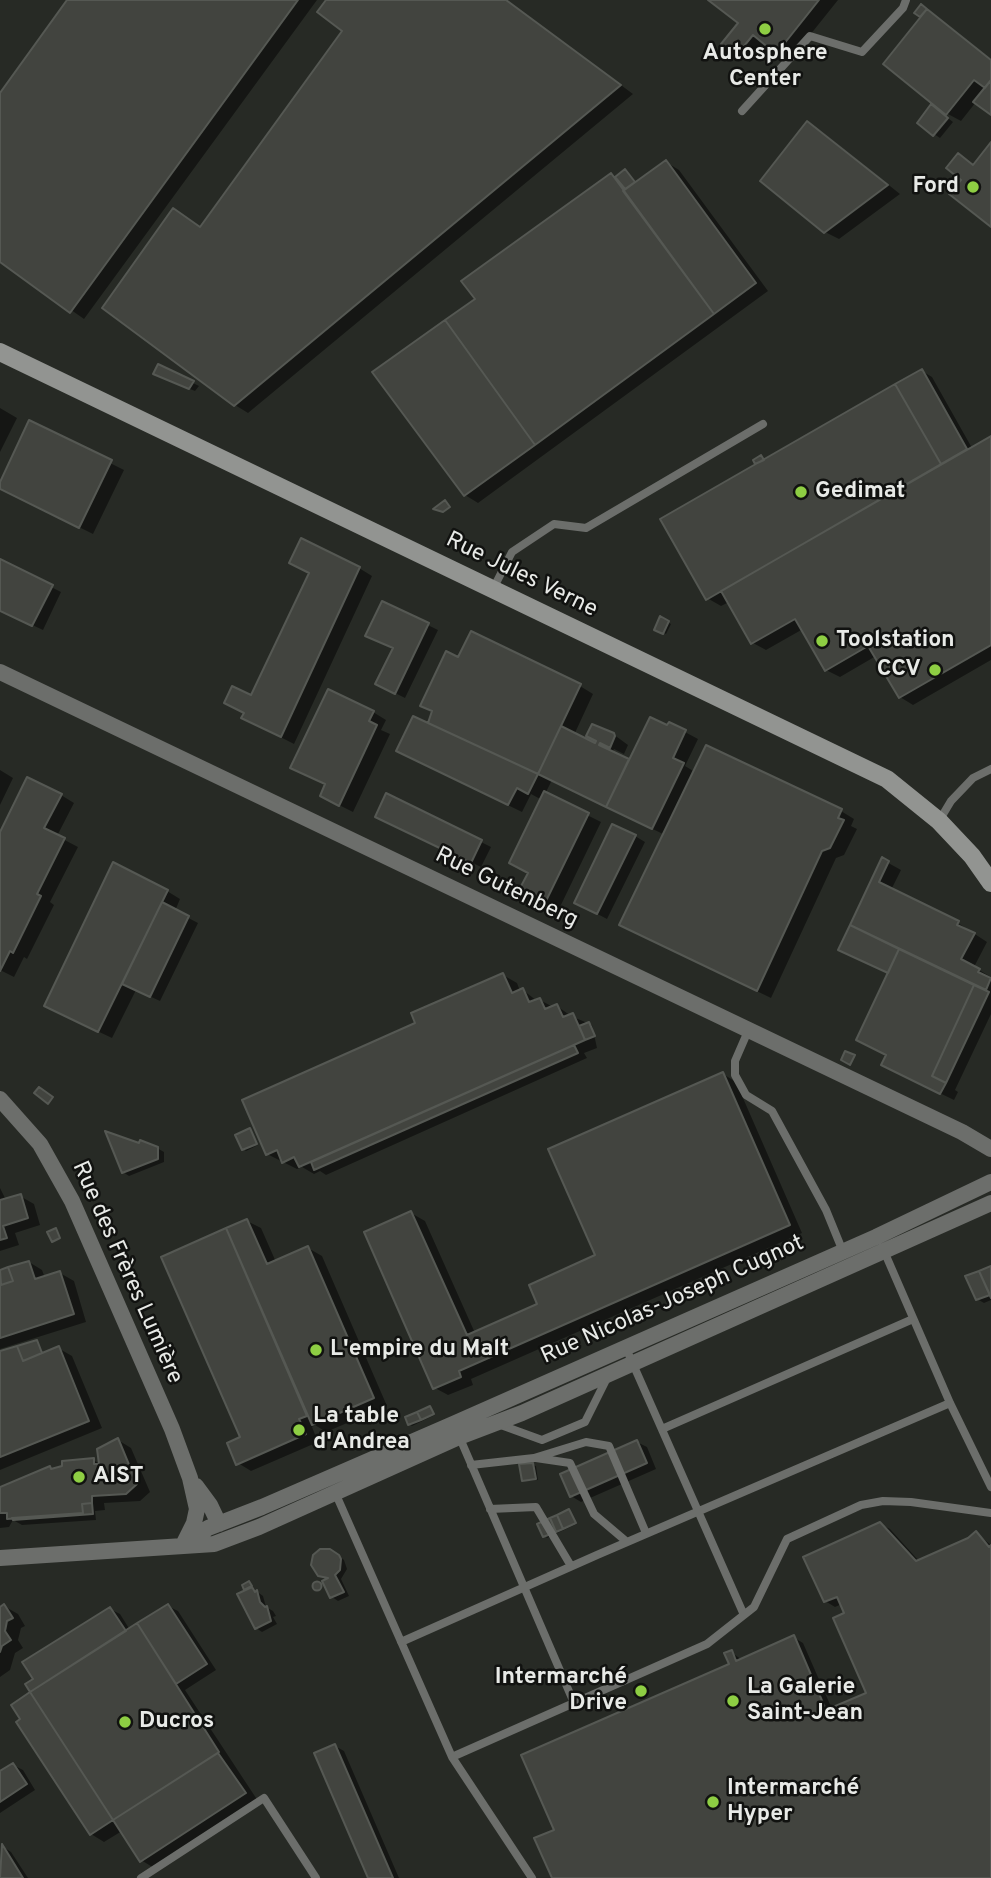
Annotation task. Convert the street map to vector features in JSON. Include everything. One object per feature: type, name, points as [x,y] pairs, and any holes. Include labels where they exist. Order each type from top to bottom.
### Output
[{"type":"main road","name":"Rue Jules Verne","points":[[0,352],[887,779],[939,821],[972,856],[991,883]]},
{"type":"street","name":"Rue Gutenberg","points":[[0,672],[962,1132],[991,1149]]},
{"type":"street","name":"Rue des Frères Lumière","points":[[0,1099],[7,1117],[40,1144],[72,1201],[172,1429],[190,1478],[197,1509],[194,1523],[182,1547]]},
{"type":"street","name":"Rue Nicolas-Joseph Cugnot","points":[[182,1547],[208,1528],[332,1485],[629,1354],[991,1182]]},
{"type":"street","name":"Rue Nicolas-Joseph Cugnot","points":[[456,1430],[495,1423],[611,1371],[629,1354],[885,1252],[991,1203]]},
{"type":"street","name":"Rue des Frères Lumière","points":[[190,1478],[210,1505],[219,1524]]},
{"type":"street","name":"Rue Nicolas-Joseph Cugnot","points":[[0,1558],[214,1544],[260,1527],[332,1485]]},
{"type":"lane","points":[[742,111],[810,36],[862,52],[903,8],[906,0]]},
{"type":"lane","points":[[493,589],[512,552],[554,524],[586,528],[763,424]]},
{"type":"lane","points":[[939,821],[951,802],[973,778],[991,768]]},
{"type":"lane","points":[[748,1031],[735,1061],[735,1075],[746,1095],[772,1111],[826,1210],[849,1267]]},
{"type":"lane","points":[[876,1237],[885,1252],[950,1403],[991,1487]]},
{"type":"lane","points":[[662,1429],[914,1319]]},
{"type":"lane","points":[[629,1354],[744,1615]]},
{"type":"lane","points":[[495,1423],[542,1440],[585,1422],[611,1371]]},
{"type":"lane","points":[[401,1642],[646,1533],[950,1403]]},
{"type":"lane","points":[[456,1430],[574,1703]]},
{"type":"lane","points":[[471,1465],[534,1458],[586,1441],[609,1447],[646,1533]]},
{"type":"lane","points":[[534,1458],[570,1463],[594,1514],[627,1542]]},
{"type":"lane","points":[[332,1485],[452,1757],[532,1878]]},
{"type":"lane","points":[[452,1757],[708,1644],[754,1607],[788,1539],[861,1505],[883,1501],[911,1502],[991,1513]]},
{"type":"lane","points":[[490,1509],[536,1507],[571,1566]]},
{"type":"lane","points":[[141,1878],[264,1798],[316,1878]]},
{"type":"building","points":[[67,0],[298,0],[70,313],[0,262],[0,93]]},
{"type":"building","points":[[326,0],[506,0],[621,85],[234,406],[102,308],[173,208],[200,227],[342,31],[317,12]]},
{"type":"building","name":"Autosphere Center","points":[[708,0],[819,0],[776,54],[753,35],[736,56],[721,44],[738,23]]},
{"type":"building","points":[[921,4],[927,9],[920,17],[914,13]]},
{"type":"building","points":[[927,9],[991,60],[991,80],[985,88],[974,80],[946,115],[883,64]]},
{"type":"building","points":[[991,80],[991,115],[973,102]]},
{"type":"building","points":[[931,104],[948,118],[933,136],[917,123]]},
{"type":"building","points":[[807,121],[888,185],[824,233],[760,181]]},
{"type":"building","name":"Ford","points":[[991,142],[991,227],[949,194],[961,180],[946,168],[958,153],[973,165]]},
{"type":"building","points":[[666,160],[756,283],[714,314],[623,191]]},
{"type":"building","points":[[625,169],[635,182],[625,189],[615,177]]},
{"type":"building","points":[[611,173],[714,314],[535,445],[445,320],[475,299],[461,281]]},
{"type":"building","points":[[445,320],[535,445],[464,496],[372,372]]},
{"type":"building","points":[[158,364],[194,381],[189,389],[153,374]]},
{"type":"building","points":[[922,369],[967,449],[941,464],[895,384]]},
{"type":"building","name":"Gedimat","points":[[895,384],[941,464],[706,600],[660,519]]},
{"type":"building","points":[[29,420],[112,460],[79,528],[0,489],[0,482]]},
{"type":"building","points":[[991,436],[991,645],[899,698],[868,646],[825,671],[795,619],[751,644],[721,591]]},
{"type":"building","points":[[761,455],[764,460],[755,464],[753,460]]},
{"type":"building","points":[[445,500],[450,507],[443,512],[433,509]]},
{"type":"building","points":[[301,538],[360,567],[281,737],[241,718],[244,713],[224,703],[232,686],[251,695],[309,573],[289,563]]},
{"type":"building","points":[[0,559],[53,585],[32,626],[0,611]]},
{"type":"building","points":[[382,601],[429,623],[395,694],[375,684],[393,648],[365,636]]},
{"type":"building","points":[[660,616],[669,621],[663,634],[654,630]]},
{"type":"building","points":[[471,631],[581,684],[538,774],[428,723],[432,711],[420,706],[446,651],[458,657]]},
{"type":"building","points":[[328,689],[374,711],[369,721],[377,725],[339,806],[320,796],[325,784],[290,768]]},
{"type":"building","points":[[413,716],[538,774],[528,794],[517,788],[508,805],[396,751]]},
{"type":"building","points":[[650,717],[686,730],[673,758],[684,763],[652,829],[606,807]]},
{"type":"building","points":[[592,724],[614,733],[615,736],[610,748],[600,743],[599,745],[629,759],[606,807],[538,774],[561,726],[595,743],[596,741],[586,736]]},
{"type":"building","points":[[706,745],[842,809],[838,818],[844,820],[830,848],[822,851],[757,991],[619,925]]},
{"type":"building","points":[[27,777],[62,794],[44,828],[65,838],[37,894],[41,896],[13,953],[10,951],[0,971],[0,832]]},
{"type":"building","points":[[544,791],[589,813],[545,903],[519,890],[528,873],[509,863]]},
{"type":"building","points":[[386,793],[482,840],[471,863],[375,817]]},
{"type":"building","points":[[612,824],[636,835],[597,914],[574,903]]},
{"type":"building","points":[[882,857],[889,861],[879,882],[959,921],[957,925],[975,933],[961,959],[991,978],[986,990],[850,925]]},
{"type":"building","points":[[113,862],[168,890],[98,1032],[44,1006]]},
{"type":"building","points":[[162,902],[189,916],[150,997],[122,984]]},
{"type":"building","points":[[850,925],[899,949],[888,973],[838,950]]},
{"type":"building","points":[[899,949],[974,985],[932,1076],[946,1083],[940,1094],[881,1065],[886,1055],[856,1040]]},
{"type":"building","points":[[503,973],[512,993],[523,988],[529,1002],[540,998],[545,1009],[557,1004],[563,1017],[573,1013],[585,1040],[299,1167],[294,1157],[282,1163],[277,1150],[266,1155],[242,1100],[415,1023],[411,1013]]},
{"type":"building","points":[[974,985],[989,992],[946,1083],[932,1076]]},
{"type":"building","points":[[589,1022],[595,1036],[585,1040],[579,1026]]},
{"type":"building","points":[[574,1045],[578,1053],[314,1170],[311,1162]]},
{"type":"building","points":[[845,1051],[855,1055],[850,1065],[841,1060]]},
{"type":"building","points":[[723,1072],[790,1225],[459,1371],[461,1377],[433,1389],[364,1232],[411,1211],[467,1335],[537,1304],[529,1285],[595,1255],[548,1149]]},
{"type":"building","points":[[39,1087],[53,1097],[48,1104],[34,1093]]},
{"type":"building","points":[[250,1128],[257,1144],[242,1150],[235,1135]]},
{"type":"building","points":[[105,1131],[158,1147],[158,1159],[122,1173]]},
{"type":"building","points":[[21,1194],[28,1218],[3,1226],[7,1238],[0,1240],[0,1200]]},
{"type":"building","name":"L'empire du Malt","points":[[247,1219],[267,1264],[308,1246],[374,1398],[312,1425],[226,1228]]},
{"type":"building","points":[[56,1228],[60,1238],[52,1242],[47,1232]]},
{"type":"building","points":[[226,1228],[307,1416],[299,1419],[306,1434],[236,1465],[227,1443],[240,1437],[161,1257]]},
{"type":"building","points":[[29,1261],[35,1279],[60,1271],[74,1314],[0,1338],[0,1283],[1,1285],[13,1281],[8,1267]]},
{"type":"building","points":[[991,1266],[991,1298],[979,1271]]},
{"type":"building","points":[[8,1267],[13,1281],[1,1285],[0,1270]]},
{"type":"building","points":[[979,1271],[990,1295],[976,1300],[965,1276]]},
{"type":"building","points":[[37,1340],[42,1353],[23,1361],[17,1346]]},
{"type":"building","points":[[17,1346],[23,1361],[59,1346],[89,1421],[0,1457],[0,1351]]},
{"type":"building","points":[[430,1406],[434,1414],[421,1420],[417,1412]]},
{"type":"building","points":[[417,1412],[421,1420],[408,1425],[405,1417]]},
{"type":"building","name":"AIST","points":[[118,1438],[137,1484],[126,1494],[92,1496],[92,1503],[82,1504],[83,1513],[7,1519],[7,1513],[0,1513],[0,1487],[50,1466],[51,1469],[62,1466],[62,1461],[94,1458],[94,1464],[99,1464],[97,1449]]},
{"type":"building","points":[[637,1440],[647,1463],[570,1497],[560,1474]]},
{"type":"building","points":[[533,1463],[536,1479],[522,1481],[519,1464]]},
{"type":"building","points":[[92,1503],[93,1514],[12,1518],[83,1513],[82,1504]]},
{"type":"building","points":[[569,1509],[576,1523],[563,1529],[557,1515]]},
{"type":"building","points":[[557,1515],[563,1529],[556,1532],[550,1518]]},
{"type":"building","points":[[550,1518],[556,1532],[543,1537],[537,1524]]},
{"type":"building","name":"La Galerie Saint-Jean","points":[[880,1522],[916,1561],[968,1538],[976,1531],[989,1547],[991,1545],[991,1878],[552,1878],[534,1838],[554,1830],[521,1755],[729,1664],[724,1653],[732,1650],[736,1661],[794,1635],[826,1710],[866,1693],[833,1618],[844,1613],[837,1597],[824,1602],[803,1557]]},
{"type":"building","points":[[320,1549],[330,1549],[341,1559],[340,1570],[335,1575],[344,1592],[330,1598],[322,1581],[328,1578],[318,1576],[311,1565],[313,1555]]},
{"type":"building","points":[[249,1581],[252,1586],[244,1590],[242,1585]]},
{"type":"building","points":[[317,1581],[322,1586],[317,1591],[312,1586]]},
{"type":"building","points":[[252,1587],[255,1592],[257,1590],[260,1602],[267,1606],[271,1621],[255,1629],[237,1594]]},
{"type":"building","points":[[4,1604],[13,1618],[7,1621],[5,1631],[11,1640],[2,1646],[0,1652],[0,1607]]},
{"type":"building","points":[[168,1604],[207,1664],[176,1684],[137,1623]]},
{"type":"building","points":[[110,1607],[126,1631],[30,1692],[25,1684],[33,1679],[22,1662]]},
{"type":"building","name":"Ducros","points":[[137,1623],[219,1752],[113,1820],[30,1692]]},
{"type":"building","points":[[30,1692],[113,1820],[90,1835],[16,1722],[20,1719],[11,1705]]},
{"type":"building","points":[[335,1744],[393,1878],[368,1878],[314,1753]]},
{"type":"building","points":[[218,1753],[246,1793],[140,1862],[113,1820]]},
{"type":"building","points":[[13,1763],[27,1784],[0,1802],[0,1771]]},
{"type":"building","points":[[2,1844],[23,1878],[0,1878]]},
{"type":"place","name":"Autosphere Center","points":[[765,29]]},
{"type":"place","name":"Ford","points":[[973,187]]},
{"type":"place","name":"Gedimat","points":[[801,492]]},
{"type":"place","name":"Toolstation","points":[[822,641]]},
{"type":"place","name":"CCV","points":[[935,670]]},
{"type":"place","name":"L'empire du Malt","points":[[316,1350]]},
{"type":"place","name":"La table d'Andrea","points":[[299,1430]]},
{"type":"place","name":"AIST","points":[[79,1477]]},
{"type":"place","name":"Intermarché Drive","points":[[641,1691]]},
{"type":"place","name":"La Galerie Saint-Jean","points":[[733,1701]]},
{"type":"place","name":"Ducros","points":[[125,1722]]},
{"type":"place","name":"Intermarché Hyper","points":[[713,1802]]}]
